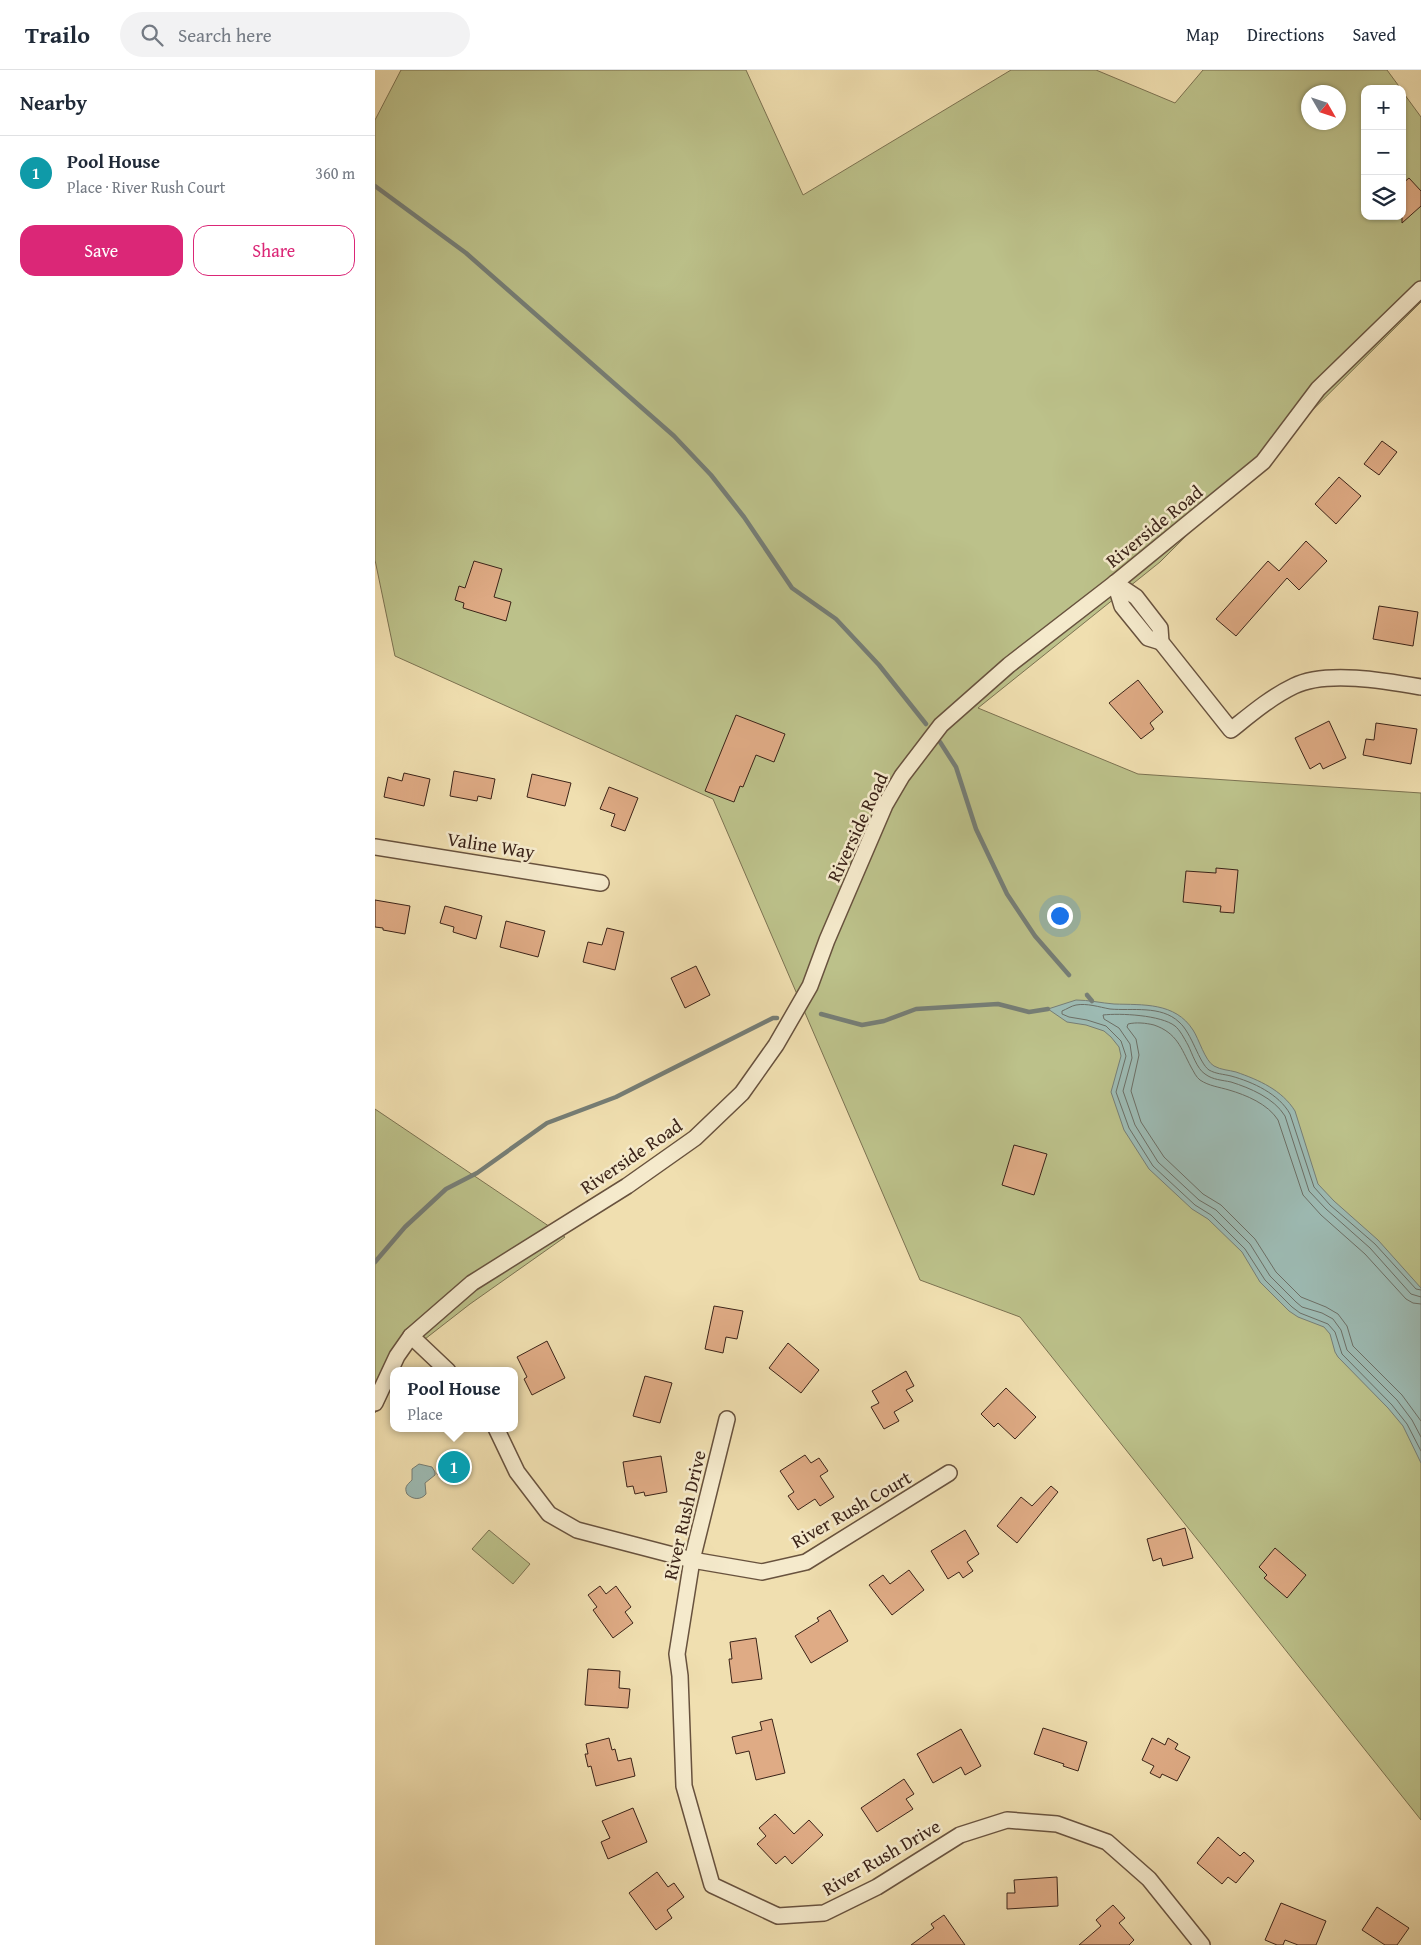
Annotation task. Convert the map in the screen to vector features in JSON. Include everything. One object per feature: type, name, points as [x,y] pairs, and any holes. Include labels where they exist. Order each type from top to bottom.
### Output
[{"type":"street","name":"Riverside Road","points":[[392,1367],[411,1336],[472,1283],[627,1186],[695,1138],[742,1093],[776,1045],[810,986],[827,940],[885,805],[902,776],[941,725],[1009,665],[1115,584],[1263,462],[1318,389],[1421,289]]},
{"type":"street","points":[[1115,584],[1122,606],[1148,638],[1161,642],[1231,730],[1265,704],[1296,685],[1334,677],[1392,682],[1421,687]]},
{"type":"street","name":"Valine Way","points":[[375,847],[601,883]]},
{"type":"street","points":[[411,1336],[444,1367]]},
{"type":"street","name":"Riverside Road","points":[[375,1403],[390,1371]]},
{"type":"street","name":"River Rush Drive","points":[[727,1419],[692,1560],[677,1654],[680,1676],[684,1786],[711,1885],[778,1916],[824,1913],[877,1887],[960,1835],[1007,1820],[1057,1824],[1107,1842],[1149,1879],[1202,1945]]},
{"type":"street","name":"River Rush Court","points":[[498,1432],[517,1472],[549,1514],[577,1530],[692,1560],[762,1572],[806,1562],[949,1474]]},
{"type":"green space","points":[[401,70],[746,70],[803,195],[1011,70],[1096,70],[1175,103],[1203,70],[1387,70],[1398,85],[1361,85],[1361,220],[1406,220],[1406,96],[1421,117],[1421,302],[1160,562],[978,708],[1138,774],[1421,793],[1421,1820],[1020,1317],[920,1280],[713,799],[395,656],[375,560],[375,120]]},
{"type":"green space","points":[[375,1109],[565,1237],[470,1304],[398,1360],[395,1367],[390,1367],[390,1378],[375,1413]]},
{"type":"green space","points":[[489,1530],[530,1564],[513,1584],[472,1549]]},
{"type":"water","points":[[1076,1000],[1147,1005],[1177,1014],[1193,1030],[1205,1055],[1214,1066],[1261,1082],[1284,1097],[1290,1104],[1295,1111],[1318,1184],[1334,1201],[1378,1240],[1421,1288],[1421,1463],[1403,1426],[1338,1357],[1330,1334],[1324,1327],[1298,1317],[1289,1311],[1260,1282],[1242,1252],[1208,1219],[1192,1209],[1149,1169],[1124,1130],[1111,1092],[1121,1056],[1119,1047],[1104,1031],[1086,1025],[1067,1022],[1048,1009]]},
{"type":"water","points":[[419,1464],[432,1467],[435,1475],[425,1483],[426,1494],[417,1498],[409,1496],[406,1488],[412,1480],[412,1469]]},
{"type":"building","points":[[1409,178],[1421,191],[1421,206],[1406,219],[1406,181]]},
{"type":"building","points":[[1382,441],[1397,452],[1379,475],[1364,464]]},
{"type":"building","points":[[1339,477],[1361,496],[1336,524],[1315,504]]},
{"type":"building","points":[[1306,541],[1327,561],[1299,590],[1287,578],[1236,636],[1216,619],[1268,561],[1279,571]]},
{"type":"building","points":[[474,561],[502,569],[494,597],[511,602],[506,621],[463,608],[464,603],[455,600],[459,586],[465,588]]},
{"type":"building","points":[[1379,606],[1418,612],[1413,646],[1373,639]]},
{"type":"building","points":[[1138,680],[1163,712],[1150,723],[1154,729],[1141,739],[1109,703]]},
{"type":"building","points":[[736,715],[785,734],[774,762],[756,755],[743,787],[740,786],[734,802],[705,791]]},
{"type":"building","points":[[1329,721],[1346,758],[1323,769],[1320,763],[1310,769],[1295,738]]},
{"type":"building","points":[[1376,723],[1417,729],[1411,764],[1363,755],[1366,739],[1374,740]]},
{"type":"building","points":[[454,771],[495,779],[491,799],[478,796],[477,801],[450,796]]},
{"type":"building","points":[[404,773],[430,779],[424,806],[384,797],[388,777],[402,781]]},
{"type":"building","points":[[532,774],[571,783],[565,806],[527,797]]},
{"type":"building","points":[[609,787],[638,798],[625,831],[611,826],[615,814],[600,809]]},
{"type":"building","points":[[1216,868],[1238,870],[1234,913],[1220,912],[1221,906],[1183,902],[1186,871],[1216,873]]},
{"type":"building","points":[[375,900],[410,906],[405,934],[375,927]]},
{"type":"building","points":[[445,906],[482,916],[476,939],[453,932],[454,927],[440,923]]},
{"type":"building","points":[[506,921],[545,931],[538,957],[500,947]]},
{"type":"building","points":[[607,928],[624,932],[615,970],[583,962],[588,942],[602,945]]},
{"type":"building","points":[[696,966],[710,995],[685,1008],[671,978]]},
{"type":"building","points":[[1014,1145],[1047,1154],[1034,1195],[1002,1185]]},
{"type":"building","points":[[714,1306],[743,1311],[737,1339],[726,1337],[723,1353],[705,1349]]},
{"type":"building","points":[[547,1341],[565,1378],[532,1395],[524,1379],[527,1377],[517,1357]]},
{"type":"building","points":[[788,1343],[819,1370],[801,1393],[769,1368]]},
{"type":"building","points":[[906,1371],[914,1386],[906,1390],[913,1401],[894,1412],[899,1421],[884,1429],[871,1407],[879,1403],[872,1391]]},
{"type":"building","points":[[645,1376],[672,1383],[660,1423],[633,1416]]},
{"type":"building","points":[[1006,1388],[1036,1417],[1015,1439],[998,1423],[994,1427],[981,1414]]},
{"type":"building","points":[[447,1454],[468,1464],[458,1484],[437,1474]]},
{"type":"building","points":[[805,1455],[811,1463],[819,1458],[828,1471],[820,1476],[834,1497],[820,1506],[815,1499],[798,1510],[788,1496],[794,1492],[780,1471]]},
{"type":"building","points":[[661,1456],[667,1492],[645,1496],[644,1492],[635,1494],[633,1486],[627,1487],[623,1462]]},
{"type":"building","points":[[1051,1486],[1058,1492],[1017,1543],[997,1526],[1021,1497],[1032,1506]]},
{"type":"building","points":[[1185,1528],[1193,1558],[1163,1566],[1161,1558],[1153,1561],[1147,1539]]},
{"type":"building","points":[[965,1530],[979,1554],[967,1562],[973,1571],[963,1578],[959,1572],[948,1579],[931,1551]]},
{"type":"building","points":[[1275,1548],[1306,1575],[1287,1598],[1264,1578],[1267,1575],[1259,1567]]},
{"type":"building","points":[[909,1570],[924,1590],[892,1615],[869,1585],[883,1575],[890,1584]]},
{"type":"building","points":[[600,1586],[606,1594],[616,1586],[631,1607],[625,1612],[633,1623],[613,1638],[593,1610],[597,1607],[588,1595]]},
{"type":"building","points":[[830,1610],[848,1641],[811,1663],[795,1636],[819,1621],[817,1618]]},
{"type":"building","points":[[756,1638],[762,1679],[732,1683],[729,1659],[732,1659],[730,1642]]},
{"type":"building","points":[[588,1669],[620,1671],[619,1688],[630,1689],[628,1708],[585,1705]]},
{"type":"building","points":[[772,1719],[785,1773],[756,1780],[749,1751],[736,1754],[732,1737],[762,1730],[760,1722]]},
{"type":"building","points":[[1043,1728],[1087,1742],[1078,1771],[1034,1754]]},
{"type":"building","points":[[961,1729],[981,1766],[965,1775],[961,1767],[933,1783],[917,1754]]},
{"type":"building","points":[[609,1738],[612,1750],[615,1749],[618,1761],[631,1758],[635,1776],[596,1786],[591,1766],[588,1767],[585,1754],[588,1754],[586,1744]]},
{"type":"building","points":[[1152,1738],[1165,1745],[1168,1738],[1178,1744],[1175,1749],[1190,1757],[1177,1781],[1162,1774],[1160,1778],[1150,1773],[1154,1766],[1142,1760]]},
{"type":"building","points":[[904,1779],[914,1794],[906,1799],[913,1809],[877,1832],[861,1808]]},
{"type":"building","points":[[633,1808],[647,1842],[608,1859],[601,1842],[610,1838],[602,1821]]},
{"type":"building","points":[[775,1814],[794,1834],[809,1820],[823,1835],[792,1864],[785,1856],[776,1864],[757,1844],[766,1836],[759,1828]]},
{"type":"building","points":[[1218,1837],[1240,1856],[1244,1852],[1254,1861],[1236,1883],[1228,1877],[1222,1884],[1197,1863]]},
{"type":"building","points":[[657,1872],[668,1887],[674,1883],[684,1897],[667,1910],[672,1918],[656,1930],[629,1893]]},
{"type":"building","points":[[1057,1877],[1058,1906],[1007,1909],[1007,1893],[1015,1893],[1014,1880]]},
{"type":"building","points":[[1281,1903],[1326,1921],[1316,1945],[1298,1945],[1285,1940],[1283,1945],[1277,1945],[1265,1940]]},
{"type":"building","points":[[1113,1905],[1125,1918],[1119,1923],[1134,1940],[1129,1945],[1079,1945],[1101,1926],[1096,1920]]},
{"type":"building","points":[[1377,1907],[1409,1928],[1397,1945],[1385,1945],[1362,1930]]},
{"type":"building","points":[[944,1915],[965,1945],[911,1945],[934,1928],[931,1924]]},
{"type":"waterway","points":[[375,186],[466,253],[674,436],[711,475],[744,517],[792,588],[836,619],[879,665],[926,724]]},
{"type":"waterway","points":[[940,742],[956,767],[976,829],[1007,894],[1035,936],[1069,975]]},
{"type":"waterway","points":[[1087,995],[1092,1001]]},
{"type":"waterway","points":[[821,1014],[862,1025],[884,1021],[916,1009],[998,1004],[1029,1012],[1048,1009]]},
{"type":"waterway","points":[[375,1262],[405,1227],[446,1189],[477,1173],[547,1123],[616,1097],[773,1018],[777,1018]]},
{"type":"place","name":"Pool House","points":[[454,1467]]}]
